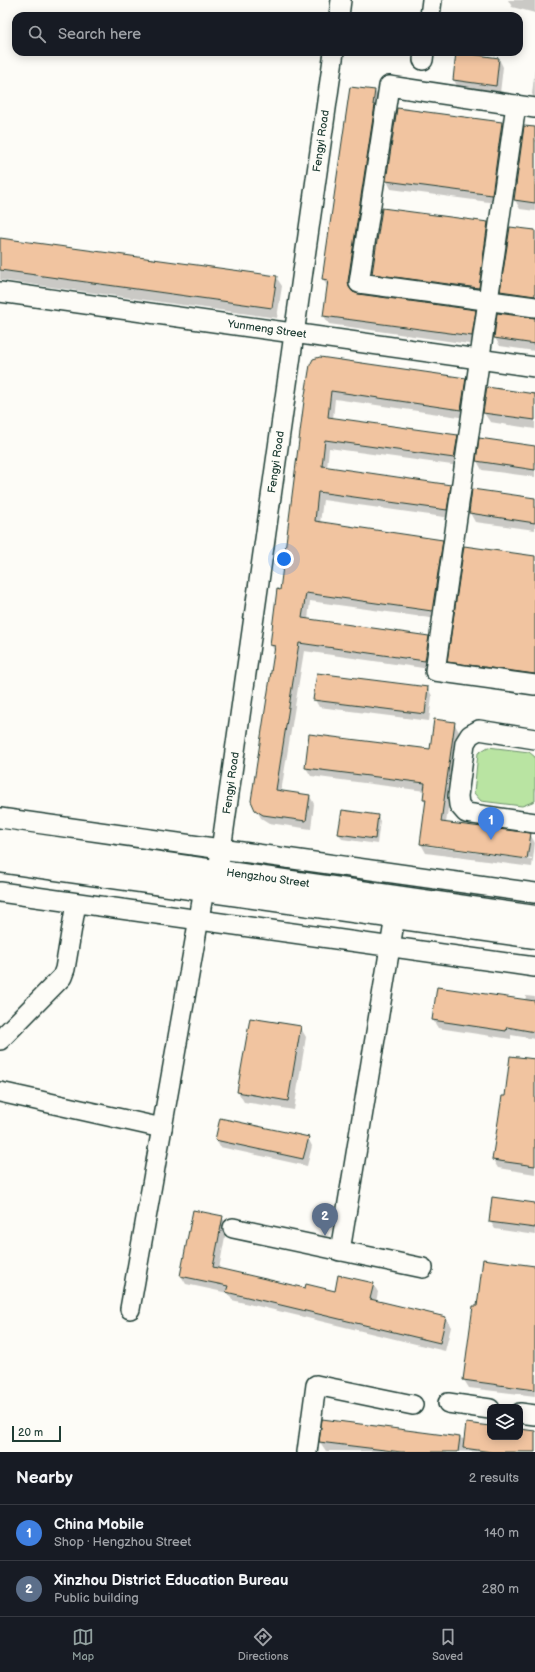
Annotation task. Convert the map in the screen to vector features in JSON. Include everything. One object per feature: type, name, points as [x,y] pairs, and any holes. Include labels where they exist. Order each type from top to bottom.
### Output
[{"type":"main road","name":"Hengzhou Street","points":[[0,840],[532,916]]},
{"type":"main road","name":"Hengzhou Street","points":[[0,861],[535,937]]},
{"type":"street","points":[[340,12],[341,0]]},
{"type":"street","points":[[430,12],[432,0]]},
{"type":"street","name":"Fengyi Road","points":[[218,871],[333,56]]},
{"type":"street","points":[[535,108],[388,86],[359,284],[535,307]]},
{"type":"street","points":[[516,106],[435,671],[535,685]]},
{"type":"street","name":"Yunmeng Street","points":[[0,292],[535,367]]},
{"type":"street","points":[[535,739],[479,730],[470,736],[465,743],[458,796],[459,805],[466,813],[535,823]]},
{"type":"street","points":[[0,818],[222,849],[534,887],[532,916]]},
{"type":"street","points":[[130,1310],[204,890]]},
{"type":"street","points":[[0,892],[535,967]]},
{"type":"street","points":[[0,1040],[62,977],[65,969],[76,903]]},
{"type":"street","points":[[340,1251],[395,918]]},
{"type":"street","points":[[0,1092],[162,1128]]},
{"type":"street","points":[[233,1228],[423,1268]]},
{"type":"street","points":[[307,1452],[316,1385],[413,1405]]},
{"type":"street","points":[[448,1403],[487,1409]]},
{"type":"street","points":[[523,1413],[535,1415]]},
{"type":"green space","points":[[488,747],[529,752],[535,757],[535,801],[522,806],[481,801],[474,793],[478,753]]},
{"type":"building","points":[[456,56],[485,56],[499,58],[496,86],[453,80]]},
{"type":"building","points":[[350,87],[375,90],[373,105],[375,105],[348,281],[349,287],[353,292],[358,294],[476,310],[472,336],[323,316],[328,280],[322,279]]},
{"type":"building","points":[[397,108],[502,122],[492,195],[386,181]]},
{"type":"building","points":[[524,126],[535,127],[535,203],[514,200]]},
{"type":"building","points":[[382,208],[488,222],[479,288],[372,274]]},
{"type":"building","points":[[510,227],[535,230],[535,296],[500,291]]},
{"type":"building","points":[[0,238],[277,276],[272,308],[0,270]]},
{"type":"building","points":[[497,313],[535,318],[535,344],[494,338]]},
{"type":"building","points":[[320,357],[466,378],[461,410],[331,391],[328,417],[458,435],[454,458],[325,440],[322,466],[451,485],[447,510],[318,492],[315,521],[443,540],[432,611],[306,593],[302,618],[429,636],[425,661],[299,643],[276,790],[310,795],[306,821],[263,815],[255,810],[251,801],[275,646],[270,645],[277,589],[280,590],[304,401],[310,365],[313,359]]},
{"type":"building","points":[[487,387],[535,394],[535,420],[483,413]]},
{"type":"building","points":[[479,438],[535,446],[535,470],[476,461]]},
{"type":"building","points":[[472,489],[535,498],[535,523],[469,513]]},
{"type":"building","points":[[464,546],[535,556],[535,674],[447,662]]},
{"type":"building","points":[[317,673],[428,687],[425,714],[313,700]]},
{"type":"building","points":[[434,719],[455,722],[441,822],[531,833],[527,859],[420,844],[426,799],[423,799],[425,783],[305,768],[309,734],[430,749]]},
{"type":"building","points":[[342,810],[378,815],[375,839],[338,834]]},
{"type":"building","points":[[437,987],[535,1001],[535,1032],[507,1027],[506,1031],[432,1020]]},
{"type":"building","points":[[250,1018],[301,1026],[288,1101],[237,1092]]},
{"type":"building","points":[[510,1056],[535,1059],[535,1166],[492,1160],[502,1096],[505,1096]]},
{"type":"building","points":[[220,1118],[309,1137],[303,1159],[215,1140]]},
{"type":"building","points":[[492,1197],[535,1203],[535,1228],[489,1222]]},
{"type":"building","points":[[193,1210],[223,1216],[213,1267],[305,1288],[306,1284],[335,1291],[338,1275],[374,1283],[370,1299],[446,1317],[440,1343],[226,1292],[228,1286],[180,1276]]},
{"type":"building","points":[[483,1259],[535,1266],[535,1390],[463,1380],[473,1306],[477,1306]]},
{"type":"building","points":[[322,1419],[460,1437],[458,1452],[401,1452],[319,1442]]},
{"type":"building","points":[[466,1423],[487,1426],[487,1440],[523,1440],[523,1429],[535,1431],[535,1452],[492,1452],[463,1448]]},
{"type":"place","name":"China Mobile","points":[[491,840]]},
{"type":"place","name":"Xinzhou District Education Bureau","points":[[325,1236]]}]
